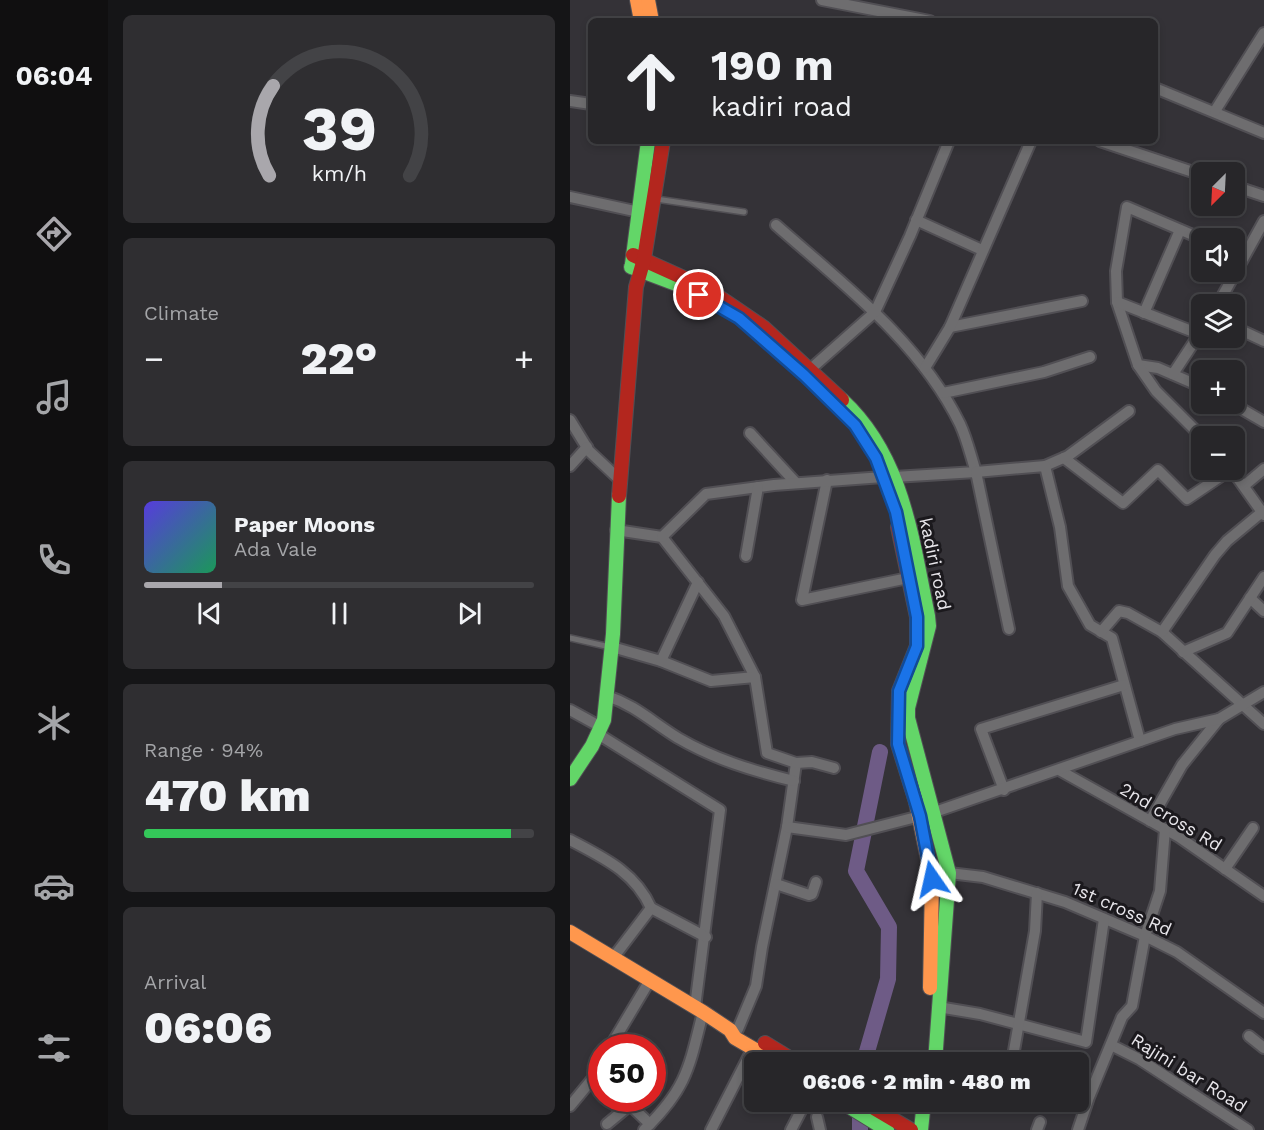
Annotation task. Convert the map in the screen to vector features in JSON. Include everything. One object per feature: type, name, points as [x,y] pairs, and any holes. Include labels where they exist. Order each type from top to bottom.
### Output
[{"type":"main road","points":[[637,0],[640,18]]},
{"type":"main road","points":[[648,0],[651,18]]},
{"type":"main road","points":[[570,779],[575,763],[599,730],[607,696],[612,647],[616,530],[638,263],[639,212],[648,144]]},
{"type":"main road","points":[[638,263],[662,144]]},
{"type":"main road","name":"kadiri road","points":[[638,263],[727,310],[808,372],[872,432],[888,477],[917,617],[917,646],[899,691],[898,744],[949,873],[936,1052]]},
{"type":"main road","name":"kadiri road","points":[[888,477],[904,504],[929,626],[908,708],[910,735],[926,815]]},
{"type":"main road","points":[[926,815],[932,879],[927,1052]]},
{"type":"main road","points":[[570,932],[699,1010],[777,1052]]},
{"type":"main road","points":[[734,1030],[735,1038],[760,1052]]},
{"type":"main road","points":[[858,1112],[887,1130]]},
{"type":"main road","points":[[881,1112],[906,1127]]},
{"type":"main road","points":[[921,1130],[923,1112]]},
{"type":"main road","points":[[930,1130],[931,1112]]},
{"type":"street","points":[[822,0],[915,18]]},
{"type":"street","points":[[1215,111],[1264,33]]},
{"type":"street","points":[[1158,89],[1264,133]]},
{"type":"street","points":[[570,101],[588,104]]},
{"type":"street","points":[[808,372],[874,312],[948,144]]},
{"type":"street","points":[[925,368],[950,327],[1029,144]]},
{"type":"street","points":[[1109,144],[1191,171]]},
{"type":"street","points":[[1245,190],[1264,196]]},
{"type":"street","points":[[570,197],[639,212]]},
{"type":"street","points":[[1191,234],[1127,207],[1116,271],[1117,302],[1138,365],[1156,391],[1191,426]]},
{"type":"street","points":[[916,220],[982,250]]},
{"type":"street","points":[[1245,248],[1264,222]]},
{"type":"street","points":[[776,225],[874,312],[925,368],[943,393],[962,426],[975,472],[1009,628]]},
{"type":"street","points":[[1144,313],[1180,230]]},
{"type":"street","points":[[950,327],[1082,301]]},
{"type":"street","points":[[1117,302],[1191,329]]},
{"type":"street","points":[[1245,332],[1264,340]]},
{"type":"street","points":[[1173,374],[1191,346]]},
{"type":"street","points":[[943,393],[1044,372],[1090,357]]},
{"type":"street","points":[[1138,365],[1173,374],[1191,382]]},
{"type":"street","points":[[662,537],[698,500],[719,491],[827,480],[1045,466],[1064,458],[1129,411]]},
{"type":"street","points":[[1245,411],[1264,422]]},
{"type":"street","points":[[570,420],[587,447],[621,481]]},
{"type":"street","points":[[750,434],[796,483]]},
{"type":"street","points":[[572,461],[587,447]]},
{"type":"street","points":[[1064,458],[1124,503],[1158,470],[1187,499],[1216,480]]},
{"type":"street","points":[[1045,466],[1060,527],[1068,586],[1090,625],[1112,638],[1140,741]]},
{"type":"street","points":[[1246,486],[1264,469]]},
{"type":"street","points":[[827,480],[802,600],[908,578]]},
{"type":"street","points":[[1162,632],[1215,555],[1227,541],[1263,514],[1240,480]]},
{"type":"street","points":[[746,556],[758,487]]},
{"type":"street","points":[[616,530],[662,537],[724,616],[755,676],[767,753],[796,764],[812,762],[834,768]]},
{"type":"street","points":[[1183,652],[1227,633],[1264,578]]},
{"type":"street","points":[[661,660],[698,582]]},
{"type":"street","points":[[1251,598],[1264,611]]},
{"type":"street","points":[[1101,632],[1119,611],[1128,613],[1162,632],[1242,707],[1263,722]]},
{"type":"street","points":[[612,647],[661,660],[711,681],[755,676]]},
{"type":"street","points":[[1004,790],[981,729],[1124,685]]},
{"type":"street","points":[[788,827],[846,835],[926,815],[1004,790],[1175,729],[1219,719],[1264,692]]},
{"type":"street","points":[[607,696],[628,703],[679,738],[718,759],[794,781]]},
{"type":"street","points":[[570,711],[720,810],[699,1010],[686,1078],[666,1108],[647,1127],[633,1105],[607,1124]]},
{"type":"street","points":[[1150,821],[1182,765],[1219,719]]},
{"type":"street","points":[[734,1030],[756,986],[788,827],[796,764]]},
{"type":"street","name":"2nd cross Rd","points":[[1059,770],[1166,830],[1264,896]]},
{"type":"street","points":[[1225,869],[1253,828]]},
{"type":"street","points":[[1078,1130],[1122,1017],[1132,1006],[1145,936],[1160,891],[1166,830]]},
{"type":"street","points":[[570,840],[628,873],[644,891],[651,908],[706,937]]},
{"type":"street","name":"1st cross Rd","points":[[949,873],[983,877],[1037,893],[1065,902],[1145,936],[1178,952],[1264,1013]]},
{"type":"street","points":[[776,884],[809,895],[813,894],[816,882]]},
{"type":"street","points":[[1014,1052],[1035,931],[1037,893]]},
{"type":"street","points":[[613,958],[651,908]]},
{"type":"street","points":[[938,1007],[1019,1024],[1086,1042],[1104,919]]},
{"type":"street","points":[[618,1034],[650,980]]},
{"type":"street","points":[[1249,1036],[1264,1048]]},
{"type":"street","name":"Rajini bar Road","points":[[1111,1045],[1139,1059],[1248,1130]]},
{"type":"street","points":[[711,1130],[753,1048]]},
{"type":"street","points":[[570,1106],[588,1084]]},
{"type":"street","points":[[791,1130],[800,1112]]},
{"type":"street","points":[[817,1117],[820,1130]]},
{"type":"lane","points":[[653,198],[744,212]]},
{"type":"lane","points":[[570,638],[612,647]]},
{"type":"waterway","points":[[867,1052],[888,979],[889,927],[856,871],[880,752]]},
{"type":"waterway","points":[[860,1112],[860,1130]]},
{"type":"traffic: fast","points":[[632,264],[648,144]]},
{"type":"traffic: fast","points":[[631,267],[684,287]]},
{"type":"traffic: fast","points":[[842,400],[863,422],[892,473],[910,529],[928,616],[929,626],[908,708],[908,718],[949,873],[936,1052]]},
{"type":"traffic: fast","points":[[570,779],[592,746],[604,720],[613,634],[619,496]]},
{"type":"traffic: fast","points":[[858,1112],[887,1130]]},
{"type":"traffic: fast","points":[[921,1130],[923,1112]]},
{"type":"traffic: slow","points":[[637,0],[640,18]]},
{"type":"traffic: slow","points":[[648,0],[651,18]]},
{"type":"traffic: slow","points":[[916,802],[932,879],[930,988]]},
{"type":"traffic: slow","points":[[570,932],[703,1012],[730,1030],[735,1038],[759,1052]]},
{"type":"traffic: jam","points":[[619,496],[636,287],[644,259],[663,144]]},
{"type":"traffic: jam","points":[[633,255],[706,288],[763,327],[842,400]]},
{"type":"traffic: jam","points":[[898,527],[917,617],[917,646],[899,691],[898,744],[916,802]]},
{"type":"traffic: jam","points":[[765,1043],[780,1052]]},
{"type":"traffic: jam","points":[[881,1112],[911,1130]]},
{"type":"route","points":[[699,295],[739,318],[804,375],[855,425],[870,445],[876,458],[896,512],[917,617],[917,646],[899,691],[898,744],[920,816],[932,879]]}]
